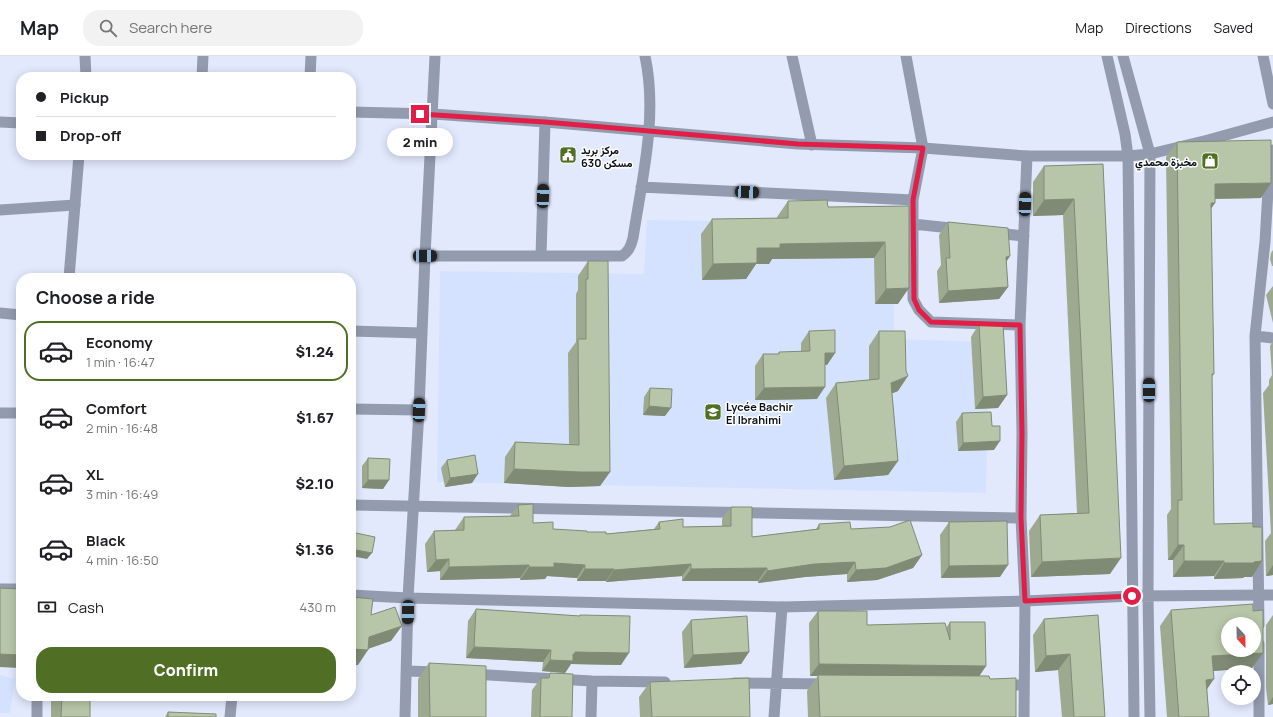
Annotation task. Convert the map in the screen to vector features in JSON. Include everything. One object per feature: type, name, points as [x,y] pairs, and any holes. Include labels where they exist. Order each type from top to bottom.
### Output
[{"type":"street","points":[[85,56],[86,72]]},
{"type":"street","points":[[202,72],[203,56]]},
{"type":"street","points":[[310,72],[311,56]]},
{"type":"street","points":[[405,717],[408,598],[419,410],[421,333],[435,56]]},
{"type":"street","points":[[425,256],[622,256],[630,249],[634,238],[649,130],[649,87],[645,56]]},
{"type":"street","points":[[792,56],[812,145]]},
{"type":"street","points":[[906,56],[923,148],[913,200],[914,299],[919,310],[931,322],[1020,325]]},
{"type":"street","points":[[1107,56],[1125,134],[1128,156],[1134,717]]},
{"type":"street","points":[[1123,56],[1150,154],[1148,596],[1150,717]]},
{"type":"street","points":[[1263,56],[1273,104]]},
{"type":"street","points":[[356,112],[433,114],[649,130],[812,145],[923,148],[1027,156],[1128,156],[1150,154],[1273,122]]},
{"type":"street","points":[[0,122],[16,123]]},
{"type":"street","points":[[541,256],[545,122]]},
{"type":"street","points":[[1259,717],[1259,595],[1255,336],[1269,242],[1268,190],[1273,150]]},
{"type":"street","points":[[1024,717],[1025,601],[1021,518],[1022,433],[1020,325],[1027,156]]},
{"type":"street","points":[[69,273],[79,160]]},
{"type":"street","points":[[641,187],[913,200]]},
{"type":"street","points":[[0,210],[75,205]]},
{"type":"street","points":[[913,224],[968,230]]},
{"type":"street","points":[[984,232],[1024,236]]},
{"type":"street","points":[[0,313],[16,314]]},
{"type":"street","points":[[356,331],[421,333]]},
{"type":"street","points":[[1255,336],[1273,338]]},
{"type":"street","points":[[356,409],[419,410]]},
{"type":"street","points":[[0,413],[16,413]]},
{"type":"street","points":[[356,505],[413,508],[1021,518]]},
{"type":"street","points":[[0,590],[16,589]]},
{"type":"street","points":[[356,595],[408,598],[782,607],[1025,601],[1132,596],[1273,595]]},
{"type":"street","points":[[774,717],[782,607]]},
{"type":"street","points":[[407,671],[445,673]]},
{"type":"street","points":[[461,674],[592,681],[672,682]]},
{"type":"street","points":[[591,717],[592,681]]},
{"type":"street","points":[[720,683],[840,684]]},
{"type":"street","points":[[992,685],[1024,685]]},
{"type":"street","points":[[37,701],[37,717]]},
{"type":"street","points":[[230,717],[232,701]]},
{"type":"shaded area","name":"Lycée Bachir El Ibrahimi","points":[[647,220],[895,223],[894,339],[989,342],[986,493],[437,482],[440,271],[644,274]]},
{"type":"shaded area","points":[[0,675],[15,679],[10,713],[0,713]]},
{"type":"building","points":[[1271,140],[1271,183],[1215,184],[1215,203],[1211,203],[1214,374],[1212,374],[1214,524],[1253,523],[1253,527],[1262,527],[1262,561],[1254,563],[1224,563],[1224,561],[1184,561],[1184,545],[1178,545],[1178,500],[1182,500],[1177,142]]},
{"type":"building","points":[[1103,164],[1121,558],[1042,562],[1040,515],[1089,513],[1074,199],[1044,200],[1044,166]]},
{"type":"building","points":[[827,200],[828,207],[909,206],[909,288],[886,289],[885,242],[780,244],[780,248],[757,248],[757,263],[713,264],[712,219],[788,218],[788,201]]},
{"type":"building","points":[[948,222],[1008,228],[1010,256],[1006,257],[1008,287],[948,291],[946,258],[950,258]]},
{"type":"building","points":[[588,261],[608,261],[610,472],[514,469],[515,442],[579,445],[578,339],[586,339],[586,279],[588,279]]},
{"type":"building","points":[[1003,323],[1007,395],[983,397],[979,324]]},
{"type":"building","points":[[835,330],[835,353],[825,353],[825,387],[764,388],[763,354],[810,351],[809,331]]},
{"type":"building","points":[[879,331],[905,331],[906,371],[908,376],[891,383],[898,461],[844,466],[836,383],[879,379]]},
{"type":"building","points":[[650,388],[672,389],[671,408],[649,406]]},
{"type":"building","points":[[991,412],[992,426],[1000,426],[1000,441],[963,443],[962,413]]},
{"type":"building","points":[[475,455],[478,474],[450,478],[447,460]]},
{"type":"building","points":[[368,458],[390,459],[389,480],[368,480]]},
{"type":"building","points":[[533,504],[533,523],[553,522],[553,529],[606,532],[606,534],[660,529],[659,522],[683,519],[683,527],[731,526],[731,507],[752,507],[752,537],[819,529],[819,524],[850,522],[851,529],[890,527],[910,520],[922,555],[886,568],[856,570],[855,562],[814,564],[767,571],[767,568],[691,569],[691,564],[614,570],[585,569],[585,565],[554,563],[554,567],[529,567],[529,565],[449,567],[449,559],[436,560],[434,531],[464,530],[464,517],[519,516],[518,505]]},
{"type":"building","points":[[1007,521],[1008,565],[949,566],[949,522]]},
{"type":"building","points":[[356,533],[375,537],[372,553],[356,550]]},
{"type":"building","points":[[0,588],[16,589],[16,655],[0,654]]},
{"type":"building","points":[[356,597],[373,599],[371,615],[395,607],[402,626],[369,637],[368,650],[356,649]]},
{"type":"building","points":[[1253,604],[1253,611],[1263,610],[1263,653],[1261,653],[1261,617],[1221,617],[1221,655],[1212,656],[1214,679],[1206,680],[1209,717],[1179,717],[1171,610]]},
{"type":"building","points":[[476,609],[580,616],[630,616],[629,653],[575,652],[575,654],[573,654],[573,661],[550,660],[551,650],[474,647]]},
{"type":"building","points":[[818,611],[867,611],[867,625],[945,623],[950,640],[950,622],[985,622],[986,666],[819,664]]},
{"type":"building","points":[[1098,615],[1105,717],[1074,717],[1070,654],[1046,656],[1044,619]]},
{"type":"building","points":[[747,616],[749,652],[693,655],[691,620]]},
{"type":"building","points":[[429,663],[486,666],[486,717],[430,717]]},
{"type":"building","points":[[550,673],[573,674],[572,717],[540,717],[541,678],[549,678]]},
{"type":"building","points":[[818,675],[989,676],[990,679],[1016,678],[1016,717],[820,717]]},
{"type":"building","points":[[749,678],[750,717],[652,717],[650,682]]},
{"type":"building","points":[[62,701],[90,701],[90,717],[61,717]]},
{"type":"building","points":[[168,712],[216,714],[216,717],[168,717]]},
{"type":"place","name":"مركز بريد 630 مسكن","points":[[568,155]]},
{"type":"place","name":"مخبزة محمدي","points":[[1210,161]]},
{"type":"place","name":"Lycée Bachir El Ibrahimi","points":[[713,412]]},
{"type":"route","points":[[420,114],[649,130],[798,144],[923,148],[913,200],[914,299],[919,310],[931,322],[1020,325],[1022,433],[1021,518],[1025,601],[1132,596]]}]
